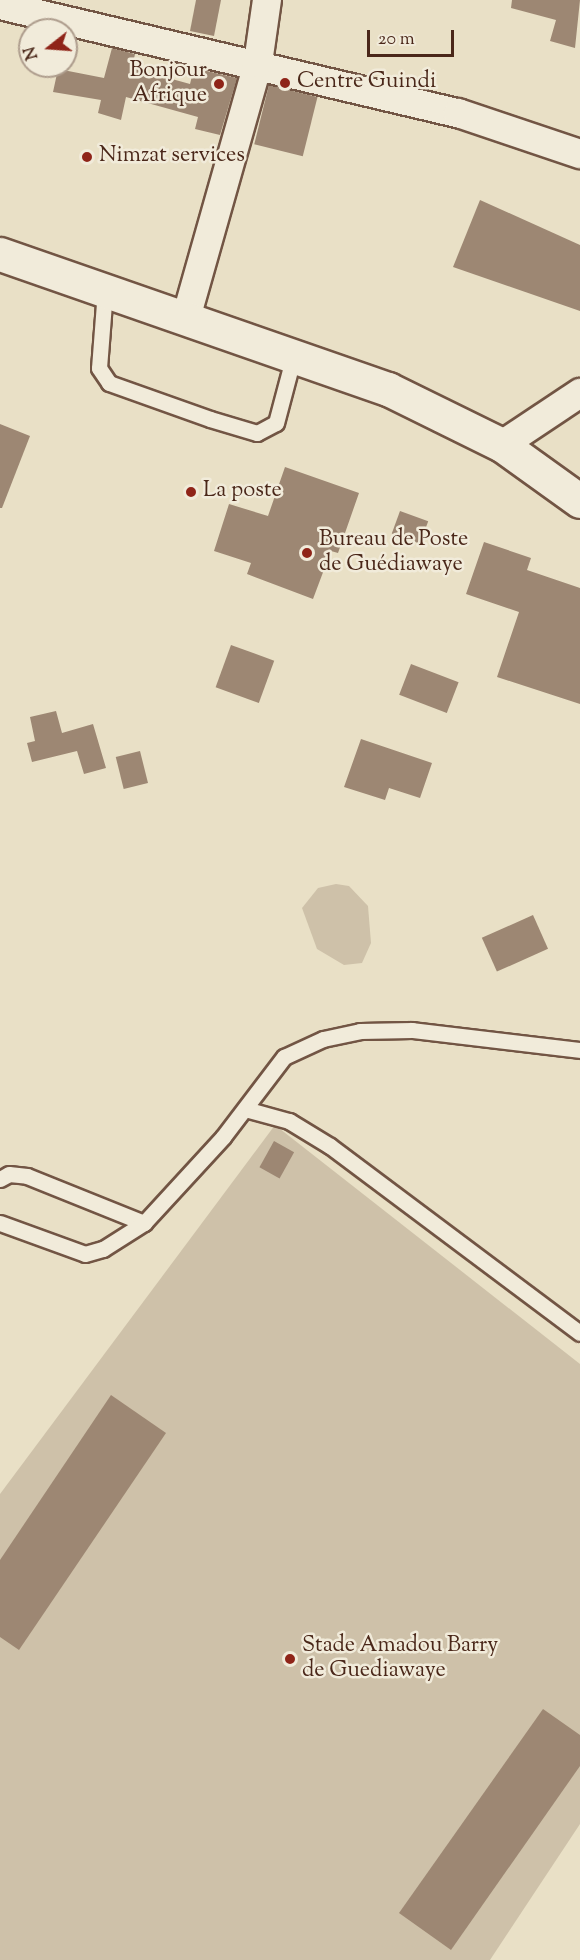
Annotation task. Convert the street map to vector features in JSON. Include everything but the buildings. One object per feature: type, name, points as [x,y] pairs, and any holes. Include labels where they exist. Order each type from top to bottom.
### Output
[{"type":"main road","points":[[0,254],[388,389],[502,445],[580,501]]},
{"type":"street","points":[[186,318],[258,63],[267,0]]},
{"type":"street","points":[[0,5],[258,63],[458,113],[580,154]]},
{"type":"street","points":[[502,445],[580,393]]},
{"type":"lane","points":[[105,290],[99,368],[109,383],[210,419],[257,433],[276,423],[294,355]]},
{"type":"lane","points":[[0,1223],[85,1254],[103,1249],[144,1222],[245,1109],[284,1057],[323,1040],[360,1031],[460,1034],[580,1050]]},
{"type":"lane","points":[[245,1109],[289,1121],[330,1146],[580,1333]]},
{"type":"lane","points":[[0,1179],[9,1174],[27,1176],[144,1222]]},
{"type":"shaded area","points":[[336,884],[349,886],[368,906],[371,943],[362,963],[344,965],[317,949],[302,908],[318,888]]},
{"type":"shaded area","name":"Stade Amadou Barry de Guediawaye","points":[[275,1125],[580,1364],[580,1824],[490,1960],[0,1960],[0,1494]]},
{"type":"place","name":"Centre Guindi","points":[[285,83]]},
{"type":"place","name":"Bonjour Afrique","points":[[219,84]]},
{"type":"place","name":"Nimzat services","points":[[87,157]]},
{"type":"place","name":"La poste","points":[[191,492]]},
{"type":"place","name":"Bureau de Poste de Guédiawaye","points":[[307,553]]},
{"type":"place","name":"Stade Amadou Barry de Guediawaye","points":[[290,1659]]}]
